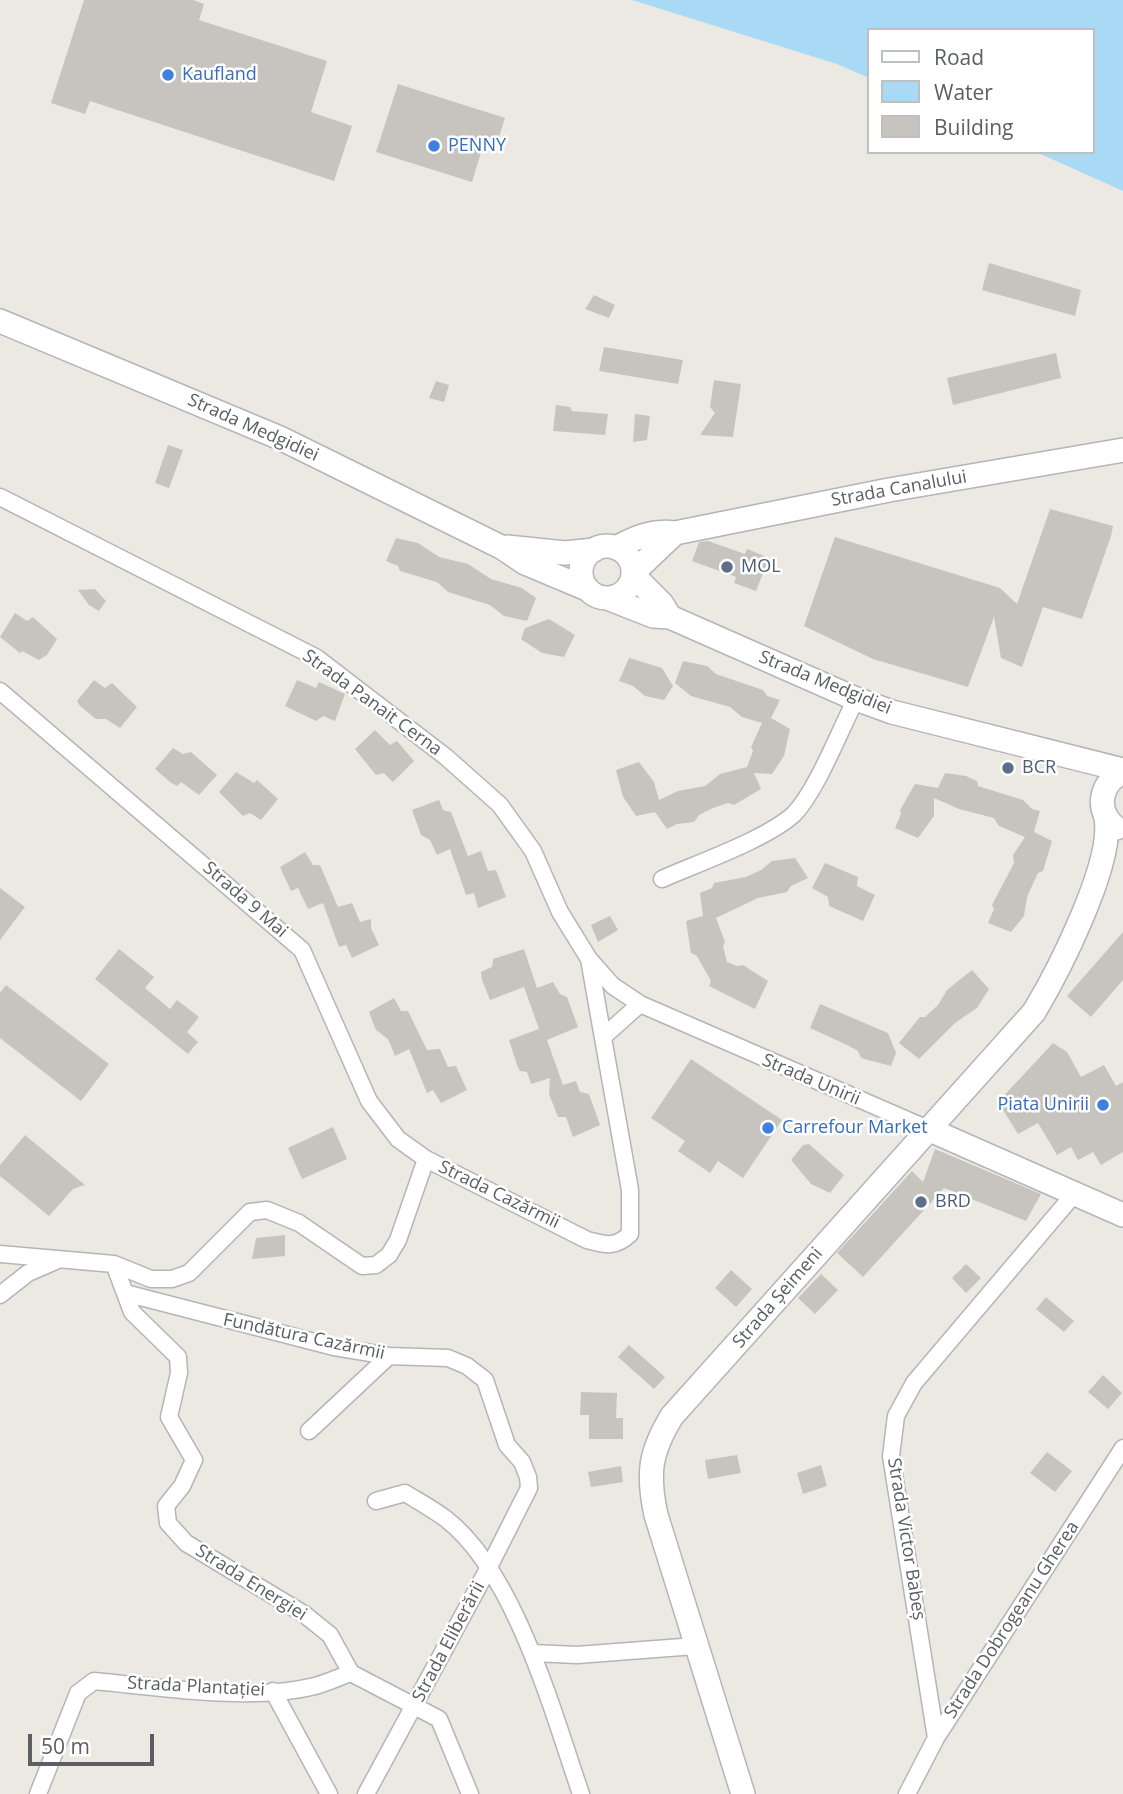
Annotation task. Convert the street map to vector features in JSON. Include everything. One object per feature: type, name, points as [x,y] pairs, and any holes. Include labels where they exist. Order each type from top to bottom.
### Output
[{"type":"main road","name":"Strada Medgidiei","points":[[0,321],[280,438],[501,547],[525,564],[587,589]]},
{"type":"main road","name":"Strada Canalului","points":[[605,549],[635,537],[661,531],[675,533],[889,490],[1123,450]]},
{"type":"main road","points":[[634,573],[629,557],[605,549],[582,568],[587,589],[597,597],[610,598],[626,591],[634,573],[675,533]]},
{"type":"main road","name":"Strada Medgidiei","points":[[501,547],[565,553],[605,549]]},
{"type":"main road","name":"Strada Medgidiei","points":[[634,573],[670,617]]},
{"type":"main road","name":"Strada Medgidiei","points":[[610,598],[653,616],[670,617],[856,699],[892,712],[1123,771]]},
{"type":"main road","points":[[1066,755],[1090,782],[1110,817]]},
{"type":"main road","points":[[1110,817],[1108,782],[1123,771]]},
{"type":"main road","name":"Strada Șeimeni","points":[[743,1794],[695,1646],[650,1487],[651,1462],[659,1438],[672,1416],[1034,1012],[1061,961],[1104,857],[1110,817]]},
{"type":"main road","name":"Strada Șeimeni","points":[[1104,857],[1123,838]]},
{"type":"main road","name":"Strada Unirii","points":[[928,1129],[1123,1215]]},
{"type":"street","name":"Strada Panait Cerna","points":[[0,497],[317,658],[446,757],[500,805],[533,851],[560,912],[589,959]]},
{"type":"street","name":"Strada 9 Mai","points":[[0,691],[302,950],[369,1101],[398,1139],[426,1159]]},
{"type":"street","points":[[662,879],[768,831],[793,814],[808,793],[856,699]]},
{"type":"street","name":"Strada Unirii","points":[[589,959],[613,986],[640,1004],[928,1129]]},
{"type":"street","name":"Strada Cazărmii","points":[[114,1264],[150,1279],[172,1279],[189,1273],[250,1212],[267,1210],[299,1223],[362,1266],[376,1265],[390,1255],[398,1240],[426,1159],[587,1240],[612,1246],[620,1243],[630,1234],[630,1190],[589,959]]},
{"type":"street","points":[[603,1037],[640,1004]]},
{"type":"street","name":"Strada Victor Babeș","points":[[936,1738],[891,1457],[896,1416],[914,1383],[1075,1193]]},
{"type":"street","points":[[0,1254],[63,1257],[114,1264]]},
{"type":"street","points":[[0,1295],[27,1273],[63,1257]]},
{"type":"street","name":"Strada Energiei","points":[[114,1264],[132,1312],[178,1357],[179,1373],[169,1417],[194,1460],[182,1486],[166,1506],[167,1523],[186,1543],[304,1614],[330,1635],[351,1673]]},
{"type":"street","name":"Fundătura Cazărmii","points":[[125,1293],[334,1347],[389,1356],[448,1358],[477,1372],[491,1394],[506,1445],[522,1462],[528,1477],[528,1488]]},
{"type":"street","points":[[309,1431],[389,1356]]},
{"type":"street","name":"Strada Dobrogeanu Gherea","points":[[907,1794],[936,1738],[1123,1448]]},
{"type":"street","name":"Strada Eliberării","points":[[366,1794],[489,1567],[528,1488]]},
{"type":"street","points":[[376,1501],[405,1493],[447,1520],[489,1567],[533,1653],[581,1794]]},
{"type":"street","points":[[533,1653],[576,1655],[695,1646]]},
{"type":"street","points":[[351,1673],[439,1719],[470,1794]]},
{"type":"street","name":"Strada Plantației","points":[[38,1794],[78,1693],[93,1681],[195,1690],[273,1691],[315,1686],[351,1673]]},
{"type":"street","points":[[273,1691],[329,1794]]},
{"type":"water","points":[[632,0],[1123,0],[1123,191],[1040,154],[1095,154],[1095,28],[867,28],[867,77],[837,64]]},
{"type":"building","points":[[84,0],[193,0],[204,4],[199,20],[327,61],[311,112],[352,126],[334,181],[90,101],[85,114],[51,103]]},
{"type":"building","points":[[398,84],[505,118],[498,140],[486,136],[472,182],[376,152]]},
{"type":"building","points":[[989,263],[1081,290],[1075,316],[982,290]]},
{"type":"building","points":[[594,295],[615,305],[609,318],[585,309]]},
{"type":"building","points":[[604,347],[683,360],[678,384],[599,371]]},
{"type":"building","points":[[1056,353],[1061,378],[953,405],[947,378]]},
{"type":"building","points":[[714,380],[741,384],[733,437],[700,435],[715,413],[710,407]]},
{"type":"building","points":[[436,381],[449,385],[444,402],[429,398]]},
{"type":"building","points":[[556,405],[570,407],[572,411],[608,414],[605,435],[553,431]]},
{"type":"building","points":[[635,414],[650,416],[647,440],[633,442]]},
{"type":"building","points":[[168,445],[183,450],[169,488],[155,483]]},
{"type":"building","points":[[1050,509],[1113,526],[1082,619],[1043,607],[1022,667],[1001,658],[994,617],[968,687],[873,659],[804,626],[835,537],[1000,588],[1017,604]]},
{"type":"building","points":[[396,538],[418,543],[439,557],[468,564],[491,579],[522,588],[536,598],[527,621],[504,616],[490,605],[448,592],[437,582],[400,571],[398,566],[386,561]]},
{"type":"building","points":[[708,541],[745,554],[747,549],[769,558],[756,591],[734,583],[736,577],[692,561],[699,542]]},
{"type":"building","points":[[95,589],[106,601],[99,611],[89,605],[78,590]]},
{"type":"building","points":[[15,613],[27,621],[33,617],[57,639],[47,655],[39,660],[22,651],[20,653],[0,637]]},
{"type":"building","points":[[549,619],[575,635],[564,657],[542,653],[521,639],[525,628]]},
{"type":"building","points":[[629,658],[662,668],[673,686],[664,700],[645,696],[633,686],[619,681]]},
{"type":"building","points":[[683,661],[707,666],[716,674],[763,690],[767,696],[780,700],[771,718],[790,729],[784,756],[772,774],[754,773],[761,789],[734,805],[728,803],[713,808],[699,815],[694,822],[677,824],[667,829],[655,812],[636,816],[623,797],[616,770],[639,762],[654,782],[659,800],[678,791],[705,786],[720,774],[747,767],[753,751],[751,747],[762,723],[742,717],[730,707],[691,696],[675,683]]},
{"type":"building","points":[[94,680],[105,688],[112,683],[137,707],[120,728],[106,719],[96,719],[77,701]]},
{"type":"building","points":[[297,680],[316,688],[319,682],[345,694],[335,721],[323,716],[316,721],[285,706]]},
{"type":"building","points":[[375,730],[390,745],[397,741],[414,761],[393,782],[384,773],[376,775],[355,749]]},
{"type":"building","points":[[173,748],[183,754],[191,752],[217,775],[199,795],[181,782],[177,786],[170,782],[155,769]]},
{"type":"building","points":[[236,772],[254,783],[257,780],[278,799],[261,820],[250,813],[243,816],[219,792]]},
{"type":"building","points":[[945,773],[966,776],[977,781],[978,786],[1023,800],[1032,809],[1040,811],[1034,832],[1052,841],[1043,871],[1038,873],[1027,897],[1024,916],[1011,932],[988,923],[994,909],[992,905],[1014,863],[1013,855],[1025,837],[999,826],[994,818],[959,809],[934,798],[934,816],[918,838],[895,828],[900,810],[915,784],[938,788]]},
{"type":"building","points":[[439,800],[443,810],[451,812],[468,856],[481,851],[488,871],[496,870],[506,897],[478,908],[474,893],[466,895],[450,849],[437,855],[430,840],[421,835],[412,810]]},
{"type":"building","points":[[305,852],[313,865],[320,865],[338,907],[352,903],[360,922],[371,919],[371,928],[379,945],[352,958],[346,945],[339,947],[323,903],[308,909],[298,888],[291,891],[280,867]]},
{"type":"building","points":[[795,858],[808,878],[791,886],[787,892],[758,898],[716,918],[725,942],[723,946],[727,962],[743,965],[768,981],[755,1009],[709,986],[711,981],[697,956],[691,953],[686,921],[703,916],[700,893],[712,888],[714,883],[746,877],[772,861]]},
{"type":"building","points":[[825,863],[858,877],[857,886],[875,895],[863,921],[829,906],[828,897],[812,888]]},
{"type":"building","points":[[0,888],[25,907],[0,940]]},
{"type":"building","points":[[610,916],[618,930],[598,942],[591,925]]},
{"type":"building","points":[[1123,932],[1123,980],[1091,1017],[1067,996]]},
{"type":"building","points":[[119,949],[154,977],[145,988],[170,1009],[177,1000],[199,1017],[187,1032],[198,1042],[188,1054],[95,979]]},
{"type":"building","points":[[524,949],[537,988],[553,982],[560,994],[567,997],[578,1027],[547,1040],[563,1085],[576,1081],[580,1092],[589,1094],[600,1125],[573,1137],[566,1117],[558,1117],[549,1094],[550,1078],[531,1084],[527,1072],[520,1071],[517,1065],[509,1040],[539,1029],[524,987],[490,1000],[482,980],[481,972],[492,967],[493,959]]},
{"type":"building","points":[[972,970],[989,989],[977,1008],[955,1023],[919,1059],[899,1043],[920,1017],[925,1017],[938,1005],[947,990]]},
{"type":"building","points":[[6,985],[109,1064],[81,1101],[0,1038],[0,993]]},
{"type":"building","points":[[394,998],[401,1011],[408,1011],[427,1050],[440,1049],[448,1067],[456,1066],[467,1090],[441,1103],[433,1090],[427,1093],[409,1049],[395,1056],[388,1039],[376,1030],[369,1012]]},
{"type":"building","points":[[820,1004],[888,1033],[896,1053],[891,1066],[861,1058],[858,1051],[810,1028]]},
{"type":"building","points":[[1053,1043],[1067,1052],[1081,1077],[1104,1065],[1116,1086],[1123,1082],[1123,1152],[1101,1165],[1093,1152],[1078,1160],[1071,1147],[1057,1155],[1038,1123],[1018,1134],[998,1102]]},
{"type":"building","points":[[691,1059],[782,1120],[743,1178],[718,1161],[710,1173],[678,1151],[685,1141],[651,1118]]},
{"type":"building","points":[[333,1127],[347,1159],[302,1179],[288,1148]]},
{"type":"building","points":[[25,1135],[85,1185],[73,1189],[49,1216],[0,1176],[0,1165]]},
{"type":"building","points":[[809,1144],[844,1175],[830,1193],[811,1184],[791,1160],[803,1145]]},
{"type":"building","points":[[935,1149],[1041,1194],[1026,1221],[944,1188],[863,1277],[837,1253],[912,1171],[923,1182]]},
{"type":"building","points":[[285,1235],[285,1256],[252,1259],[256,1238]]},
{"type":"building","points":[[966,1264],[981,1278],[966,1293],[952,1278]]},
{"type":"building","points":[[731,1270],[752,1289],[736,1307],[715,1288]]},
{"type":"building","points":[[821,1274],[838,1290],[815,1314],[798,1298]]},
{"type":"building","points":[[1046,1297],[1074,1321],[1064,1332],[1036,1309]]},
{"type":"building","points":[[629,1345],[665,1377],[654,1389],[618,1357]]},
{"type":"building","points":[[1103,1375],[1122,1393],[1108,1409],[1088,1392]]},
{"type":"building","points":[[581,1392],[617,1393],[616,1418],[623,1418],[623,1439],[589,1439],[589,1415],[580,1415]]},
{"type":"building","points":[[1047,1452],[1072,1471],[1055,1492],[1030,1473]]},
{"type":"building","points":[[737,1455],[741,1473],[708,1479],[705,1460]]},
{"type":"building","points":[[821,1465],[827,1486],[803,1494],[797,1473]]},
{"type":"building","points":[[621,1466],[623,1482],[591,1487],[588,1472]]},
{"type":"place","name":"Kaufland","points":[[168,75]]},
{"type":"place","name":"PENNY","points":[[434,146]]},
{"type":"place","name":"MOL","points":[[727,567]]},
{"type":"place","name":"BCR","points":[[1008,768]]},
{"type":"place","name":"Piata Unirii","points":[[1103,1105]]},
{"type":"place","name":"Carrefour Market","points":[[768,1128]]},
{"type":"place","name":"BRD","points":[[921,1202]]}]
